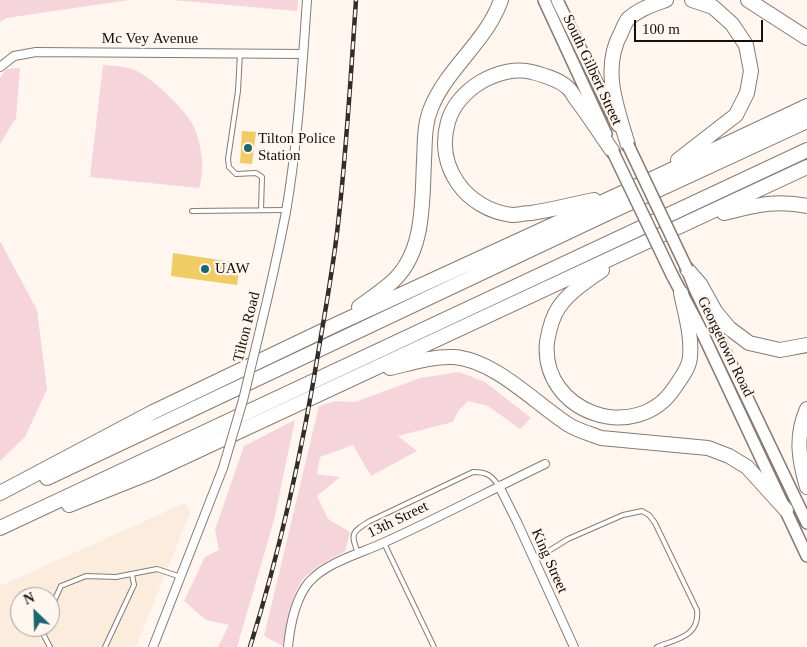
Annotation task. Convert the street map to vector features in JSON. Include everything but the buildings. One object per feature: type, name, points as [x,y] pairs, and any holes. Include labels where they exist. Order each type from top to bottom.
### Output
[{"type":"highway","points":[[337,324],[393,282],[407,264],[417,241],[421,214],[426,129],[431,108],[445,83],[498,11],[501,0]]},
{"type":"highway","points":[[628,145],[614,96],[611,65],[616,41],[627,20],[646,7],[666,0]]},
{"type":"highway","points":[[658,176],[736,115],[747,93],[751,71],[746,45],[732,24],[713,7],[692,0]]},
{"type":"highway","points":[[748,0],[807,38]]},
{"type":"highway","points":[[613,152],[567,87],[545,76],[520,69],[497,74],[478,83],[461,99],[448,120],[445,144],[449,166],[459,187],[474,201],[490,209],[513,215],[544,211],[622,194]]},
{"type":"highway","points":[[0,493],[153,412],[337,324],[622,194],[807,106]]},
{"type":"highway","points":[[0,500],[597,218],[807,122]]},
{"type":"highway","points":[[0,529],[807,150]]},
{"type":"highway","points":[[0,529],[46,514],[152,472],[807,167]]},
{"type":"highway","points":[[690,222],[752,206],[772,203],[792,202],[807,206]]},
{"type":"highway","points":[[628,252],[576,289],[559,307],[549,328],[546,352],[550,371],[561,391],[575,404],[594,414],[614,418],[635,416],[653,409],[668,398],[685,371],[690,358],[688,327],[681,293]]},
{"type":"highway","points":[[687,269],[700,284],[729,328],[749,343],[780,350],[807,345]]},
{"type":"highway","points":[[346,381],[421,360],[455,357],[477,362],[507,380],[570,426],[587,433],[602,438],[708,448],[729,456],[747,467],[786,510]]},
{"type":"highway","points":[[807,409],[798,436],[802,471],[807,487]]},
{"type":"main road","name":"South Gilbert Street","points":[[544,0],[613,152]]},
{"type":"main road","name":"South Gilbert Street","points":[[557,0],[628,145]]},
{"type":"main road","name":"Georgetown Road","points":[[628,145],[807,524]]},
{"type":"main road","name":"Georgetown Road","points":[[613,152],[703,335],[807,556]]},
{"type":"street","name":"Tilton Road","points":[[153,647],[223,468],[243,400],[274,271],[286,210],[296,130],[307,0]]},
{"type":"street","name":"Mc Vey Avenue","points":[[0,67],[14,56],[36,52],[303,54]]},
{"type":"street","name":"13th Street","points":[[288,647],[295,612],[303,592],[310,581],[329,567],[384,543],[545,464]]},
{"type":"street","name":"King Street","points":[[499,486],[574,647]]},
{"type":"lane","points":[[240,53],[238,91],[228,159],[229,166],[236,174],[256,173],[262,177],[261,210]]},
{"type":"lane","points":[[192,211],[286,210]]},
{"type":"lane","points":[[358,554],[352,540],[354,533],[370,521],[473,472],[485,472],[492,476],[499,486]]},
{"type":"lane","points":[[533,560],[568,539],[623,515],[642,511],[649,515],[655,523],[697,610],[698,618],[696,627],[688,634],[657,647]]},
{"type":"lane","points":[[384,543],[434,647]]},
{"type":"lane","points":[[60,588],[61,586],[86,576],[116,577],[157,569],[181,577]]},
{"type":"lane","points":[[105,647],[134,585],[132,574]]},
{"type":"shaded area","points":[[0,0],[129,0],[6,18],[0,22]]},
{"type":"shaded area","points":[[172,0],[298,0],[297,11]]},
{"type":"shaded area","points":[[103,65],[125,67],[144,75],[177,104],[190,120],[201,149],[202,173],[199,188],[90,177]]},
{"type":"shaded area","points":[[20,68],[16,118],[0,144],[0,78],[6,69]]},
{"type":"shaded area","points":[[0,241],[37,310],[47,389],[25,437],[0,461]]},
{"type":"shaded area","points":[[459,372],[485,382],[531,418],[520,429],[488,406],[468,401],[458,411],[453,422],[398,436],[417,451],[371,476],[353,445],[320,457],[317,474],[340,477],[317,496],[328,519],[350,532],[345,551],[314,569],[300,583],[290,609],[283,646],[264,636],[319,406],[336,401],[355,402],[420,378]]},
{"type":"shaded area","points":[[295,420],[274,520],[237,647],[218,647],[229,625],[206,620],[184,601],[205,557],[219,550],[215,530],[244,446]]},
{"type":"shaded area","points":[[185,503],[190,513],[136,647],[0,647],[0,586]]},
{"type":"railway","points":[[250,647],[291,496],[328,294],[342,188],[356,0]]},
{"type":"place","name":"Tilton Police Station","points":[[248,148]]},
{"type":"place","name":"UAW","points":[[205,269]]}]
